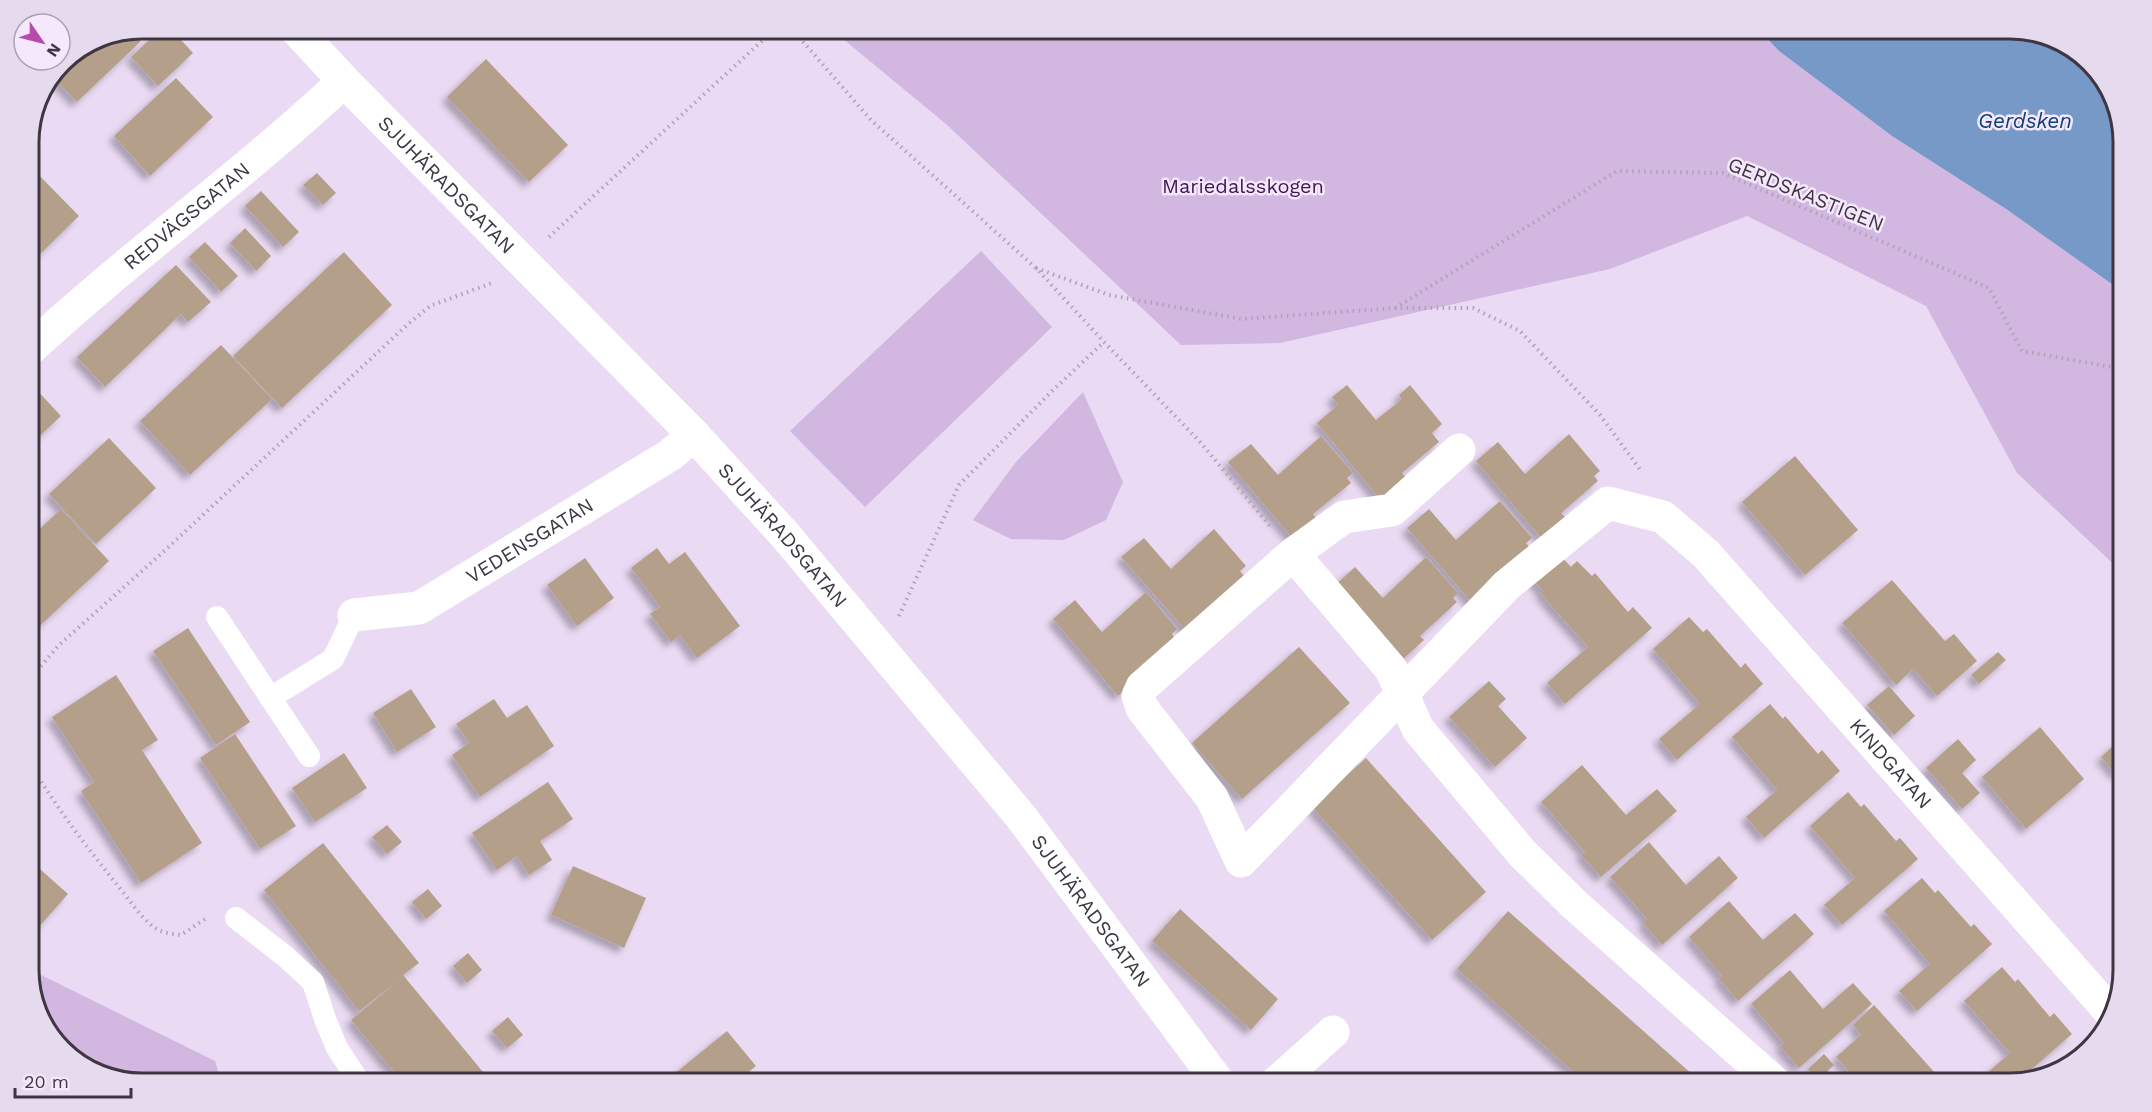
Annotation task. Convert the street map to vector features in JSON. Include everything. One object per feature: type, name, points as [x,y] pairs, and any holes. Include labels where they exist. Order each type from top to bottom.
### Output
[{"type":"street","name":"SJUHÄRADSGATAN","points":[[305,39],[694,435],[785,535],[1022,818],[1212,1073]]},
{"type":"street","name":"REDVÄGSGATAN","points":[[39,341],[110,278],[299,124],[344,81]]},
{"type":"street","name":"VEDENSGATAN","points":[[354,615],[419,608],[670,455],[694,435]]},
{"type":"street","points":[[1459,450],[1392,510],[1344,517],[1293,554],[1142,687],[1138,696],[1142,708],[1212,798],[1241,861],[1507,585],[1608,503],[1663,517]]},
{"type":"street","name":"KINDGATAN","points":[[1663,517],[1706,554],[2106,1007]]},
{"type":"street","points":[[1293,554],[1391,669],[1418,729],[1522,853],[1575,905],[1763,1073]]},
{"type":"street","points":[[1287,1073],[1333,1032]]},
{"type":"lane","points":[[270,698],[333,659],[354,615]]},
{"type":"lane","points":[[217,617],[309,756]]},
{"type":"lane","points":[[236,918],[286,957],[313,982],[337,1048],[353,1073]]},
{"type":"path","points":[[39,668],[59,645],[415,319],[430,306],[504,278],[764,39]]},
{"type":"path","points":[[800,39],[870,120],[1036,268],[1201,443],[1293,554]]},
{"type":"path","name":"GERDSKASTIGEN","points":[[1395,308],[1617,171],[1723,173],[1989,288],[2022,351],[2113,367]]},
{"type":"path","points":[[1036,268],[1109,295],[1242,319],[1395,308],[1473,308],[1520,332],[1600,415],[1650,484],[1663,517]]},
{"type":"path","points":[[882,652],[959,485],[1104,342]]},
{"type":"path","points":[[39,778],[82,841],[154,927],[165,933],[181,935],[204,919],[236,918]]},
{"type":"green space","name":"Mariedalsskogen","points":[[843,39],[1768,39],[1779,51],[1892,136],[2006,209],[2113,285],[2113,564],[2017,473],[1926,306],[1747,216],[1610,269],[1280,343],[1181,345],[946,124]]},
{"type":"green space","points":[[981,251],[1052,327],[865,507],[790,431]]},
{"type":"green space","points":[[1083,392],[1123,482],[1106,520],[1064,540],[1011,539],[973,520],[1016,462]]},
{"type":"green space","points":[[39,974],[215,1061],[219,1073],[142,1073],[109,1068],[85,1056],[56,1027],[44,1003]]},
{"type":"water","name":"Gerdsken","points":[[1768,39],[2010,39],[2043,44],[2067,56],[2096,85],[2108,109],[2111,122],[2113,136],[2113,285],[2006,209],[1892,136],[1779,51]]},
{"type":"building","points":[[150,39],[180,39],[193,53],[158,86],[131,57]]},
{"type":"building","points":[[129,40],[141,41],[77,102],[58,82],[67,72],[72,72],[74,65],[109,44]]},
{"type":"building","points":[[486,59],[568,145],[529,182],[447,97]]},
{"type":"building","points":[[176,78],[213,117],[150,176],[114,136]]},
{"type":"building","points":[[317,173],[336,193],[323,205],[303,185]]},
{"type":"building","points":[[39,175],[79,216],[39,255]]},
{"type":"building","points":[[261,191],[299,232],[283,247],[245,206]]},
{"type":"building","points":[[245,228],[271,256],[256,271],[230,243]]},
{"type":"building","points":[[205,242],[238,276],[221,292],[189,257]]},
{"type":"building","points":[[344,252],[392,305],[282,408],[233,356]]},
{"type":"building","points":[[176,265],[211,302],[188,322],[181,314],[105,387],[77,357]]},
{"type":"building","points":[[221,345],[272,399],[190,475],[140,421]]},
{"type":"building","points":[[1347,385],[1376,420],[1402,399],[1399,395],[1410,385],[1442,424],[1432,433],[1439,442],[1402,473],[1410,482],[1384,504],[1317,423],[1338,405],[1332,397]]},
{"type":"building","points":[[39,392],[61,416],[39,437]]},
{"type":"building","points":[[1569,434],[1600,471],[1594,476],[1598,481],[1561,513],[1565,517],[1541,538],[1476,461],[1498,442],[1525,474]]},
{"type":"building","points":[[1321,436],[1353,473],[1347,478],[1351,483],[1313,514],[1317,519],[1293,539],[1228,462],[1251,444],[1278,475]]},
{"type":"building","points":[[109,438],[156,488],[96,544],[49,494]]},
{"type":"building","points":[[1795,456],[1858,530],[1805,575],[1742,502]]},
{"type":"building","points":[[1500,501],[1532,538],[1526,543],[1530,548],[1473,604],[1407,528],[1429,509],[1456,540]]},
{"type":"building","points":[[61,509],[109,561],[39,627],[39,530]]},
{"type":"building","points":[[1214,529],[1246,566],[1240,571],[1244,576],[1188,633],[1121,557],[1144,538],[1171,569]]},
{"type":"building","points":[[657,548],[669,564],[685,552],[740,626],[697,658],[680,635],[671,642],[650,614],[660,607],[631,568]]},
{"type":"building","points":[[1560,555],[1571,567],[1577,561],[1592,576],[1595,573],[1628,612],[1633,607],[1652,628],[1565,704],[1547,683],[1588,647],[1554,609],[1532,579]]},
{"type":"building","points":[[1426,557],[1458,593],[1453,598],[1457,602],[1420,636],[1424,640],[1401,661],[1333,587],[1355,567],[1383,598]]},
{"type":"building","points":[[585,558],[614,598],[577,626],[547,585]]},
{"type":"building","points":[[1892,580],[1945,641],[1954,634],[1977,661],[1937,696],[1913,669],[1896,685],[1842,623]]},
{"type":"building","points":[[1146,592],[1177,629],[1172,634],[1175,639],[1142,675],[1118,696],[1053,619],[1075,600],[1102,632]]},
{"type":"building","points":[[1689,617],[1703,632],[1707,629],[1741,668],[1745,663],[1763,684],[1677,760],[1659,739],[1700,704],[1653,649]]},
{"type":"building","points":[[188,628],[250,722],[216,745],[153,651]]},
{"type":"building","points":[[1299,647],[1350,703],[1242,799],[1192,743]]},
{"type":"building","points":[[1998,652],[2006,660],[1979,684],[1971,675]]},
{"type":"building","points":[[116,675],[158,740],[142,750],[202,843],[141,883],[81,791],[94,782],[52,717]]},
{"type":"building","points":[[1489,681],[1506,699],[1498,706],[1527,738],[1495,767],[1449,717]]},
{"type":"building","points":[[1889,686],[1915,716],[1894,735],[1867,705]]},
{"type":"building","points":[[411,689],[436,727],[397,752],[373,713]]},
{"type":"building","points":[[494,699],[507,718],[527,705],[554,746],[480,797],[452,755],[469,743],[456,724]]},
{"type":"building","points":[[1770,704],[1783,719],[1785,716],[1818,754],[1822,750],[1840,771],[1764,838],[1746,817],[1777,790],[1732,737]]},
{"type":"building","points":[[2040,727],[2084,779],[2026,829],[1982,777]]},
{"type":"building","points":[[235,734],[296,826],[260,849],[200,758]]},
{"type":"building","points":[[1958,739],[1976,760],[1962,773],[1980,793],[1962,809],[1926,768]]},
{"type":"building","points":[[2113,746],[2113,770],[2101,757]]},
{"type":"building","points":[[344,753],[367,788],[315,822],[292,788]]},
{"type":"building","points":[[1366,758],[1486,892],[1432,940],[1312,807]]},
{"type":"building","points":[[1582,765],[1626,815],[1657,789],[1677,811],[1601,877],[1581,855],[1585,852],[1541,802]]},
{"type":"building","points":[[548,782],[573,819],[540,841],[552,860],[529,875],[517,856],[497,870],[472,833]]},
{"type":"building","points":[[1848,792],[1861,807],[1864,804],[1896,841],[1900,838],[1918,859],[1842,925],[1824,905],[1855,878],[1810,826]]},
{"type":"building","points":[[387,825],[402,842],[387,854],[372,837]]},
{"type":"building","points":[[1649,842],[1686,885],[1719,856],[1738,878],[1662,945],[1643,923],[1647,919],[1610,877]]},
{"type":"building","points":[[323,843],[419,963],[403,975],[484,1073],[395,1073],[351,1020],[399,980],[359,1011],[264,890]]},
{"type":"building","points":[[573,866],[646,898],[624,948],[551,915]]},
{"type":"building","points":[[39,868],[68,894],[39,927]]},
{"type":"building","points":[[1922,878],[1935,893],[1938,890],[1971,927],[1974,924],[1992,944],[1917,1011],[1899,991],[1930,964],[1884,911]]},
{"type":"building","points":[[428,889],[442,906],[426,919],[412,902]]},
{"type":"building","points":[[1729,901],[1763,940],[1795,913],[1814,934],[1738,1001],[1719,979],[1722,976],[1689,937]]},
{"type":"building","points":[[1180,909],[1278,999],[1251,1030],[1152,941]]},
{"type":"building","points":[[1508,911],[1691,1073],[1575,1073],[1457,969]]},
{"type":"building","points":[[468,953],[482,970],[467,983],[453,966]]},
{"type":"building","points":[[2002,967],[2015,982],[2018,979],[2050,1017],[2054,1013],[2072,1034],[2030,1070],[1987,1073],[2010,1053],[1964,1001]]},
{"type":"building","points":[[1790,970],[1823,1009],[1853,983],[1872,1004],[1799,1068],[1780,1046],[1784,1043],[1751,1004]]},
{"type":"building","points":[[1874,1005],[1935,1073],[1848,1073],[1836,1057],[1861,1035],[1853,1025]]},
{"type":"building","points":[[508,1017],[523,1035],[507,1048],[492,1031]]},
{"type":"building","points":[[727,1031],[756,1066],[747,1073],[675,1073]]},
{"type":"building","points":[[1824,1054],[1834,1065],[1825,1073],[1812,1073],[1808,1069]]}]
